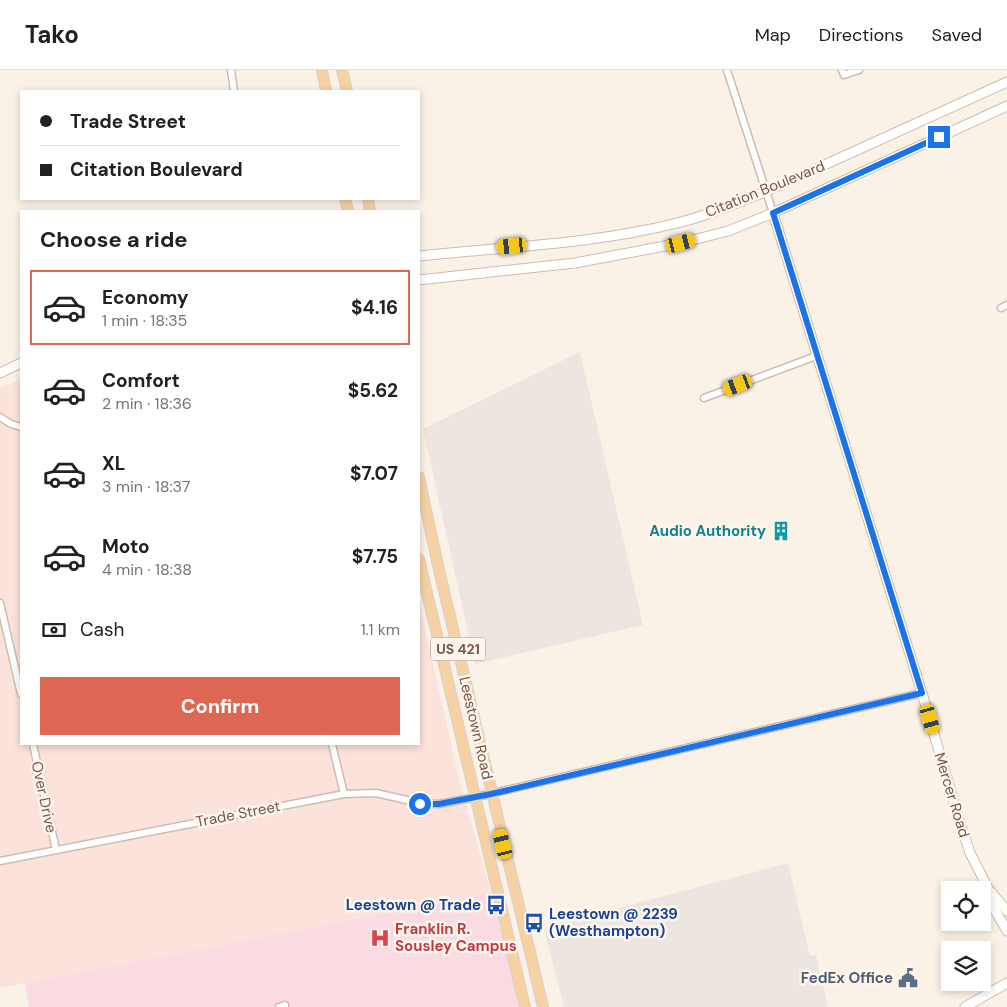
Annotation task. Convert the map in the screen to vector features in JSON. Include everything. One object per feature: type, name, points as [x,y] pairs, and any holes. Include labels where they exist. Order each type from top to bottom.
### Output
[{"type":"main road","points":[[322,70],[326,90]]},
{"type":"main road","points":[[342,70],[347,90]]},
{"type":"main road","name":"Citation Boulevard","points":[[420,256],[632,232],[677,223],[730,206],[767,191],[1007,82]]},
{"type":"main road","name":"Citation Boulevard","points":[[420,280],[575,263],[728,231],[773,213],[1007,106]]},
{"type":"main road","name":"Mercer Road","points":[[773,213],[922,693],[960,823],[970,852],[984,881]]},
{"type":"main road","points":[[0,373],[20,363]]},
{"type":"main road","name":"Leestown Road","points":[[420,481],[491,794],[543,1007]]},
{"type":"main road","name":"Leestown Road","points":[[420,563],[526,1007]]},
{"type":"main road","name":"Mercer Road","points":[[991,892],[1007,911]]},
{"type":"main road","name":"Mercer Road","points":[[991,897],[996,912],[1007,931]]},
{"type":"main road","points":[[964,1007],[1007,983]]},
{"type":"street","points":[[231,70],[234,90]]},
{"type":"street","points":[[727,70],[773,213]]},
{"type":"street","points":[[842,70],[844,75],[859,70]]},
{"type":"street","points":[[704,398],[816,356]]},
{"type":"street","points":[[0,417],[10,424],[20,427]]},
{"type":"street","points":[[0,603],[20,690]]},
{"type":"street","name":"Trade Street","points":[[0,861],[344,794],[376,793],[420,804],[439,804],[491,794],[922,693]]},
{"type":"street","name":"Over Drive","points":[[33,745],[56,850]]},
{"type":"street","points":[[332,745],[344,794]]},
{"type":"shaded area","points":[[580,352],[643,625],[475,664],[423,429]]},
{"type":"shaded area","points":[[20,380],[20,745],[420,745],[420,606],[458,775],[491,893],[0,988],[0,388]]},
{"type":"shaded area","points":[[788,863],[810,956],[816,955],[828,1007],[564,1007],[544,928]]},
{"type":"shaded area","name":"Franklin R. Sousley Campus","points":[[491,893],[520,1007],[29,1007],[25,983]]},
{"type":"place","name":"Audio Authority","points":[[781,531]]},
{"type":"place","name":"Leestown @ Trade","points":[[496,905]]},
{"type":"place","name":"Leestown @ 2239 (Westhampton)","points":[[534,923]]},
{"type":"place","name":"Franklin R. Sousley Campus","points":[[380,938]]},
{"type":"place","name":"FedEx Office","points":[[908,978]]},
{"type":"route","points":[[420,804],[439,804],[491,794],[922,693],[773,213],[939,137]]}]
